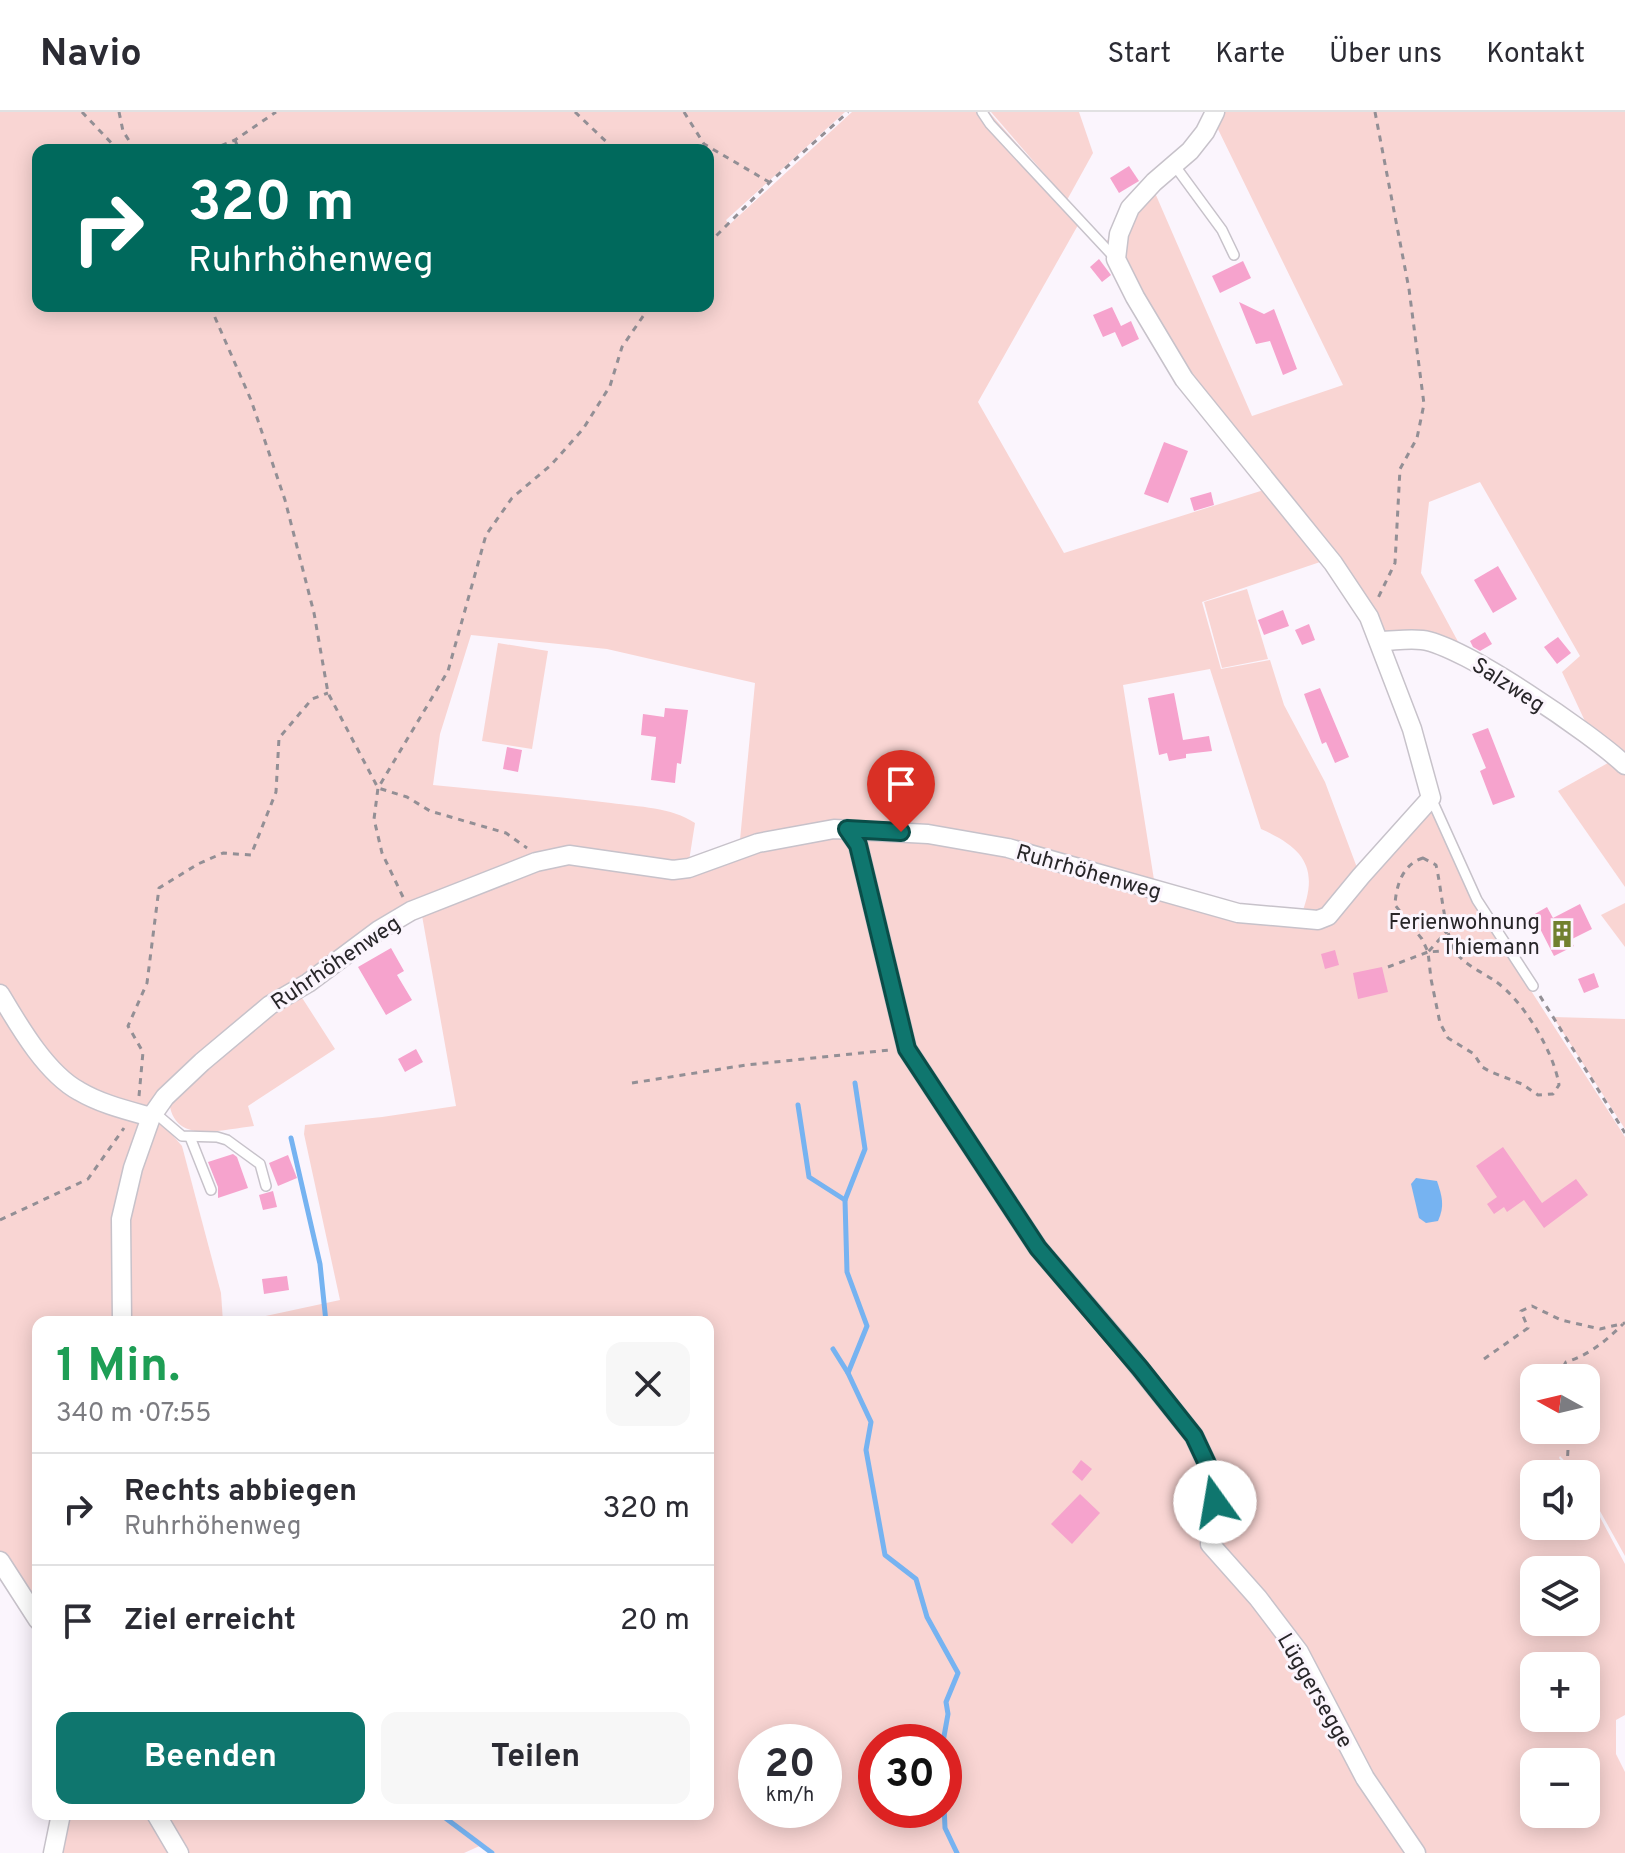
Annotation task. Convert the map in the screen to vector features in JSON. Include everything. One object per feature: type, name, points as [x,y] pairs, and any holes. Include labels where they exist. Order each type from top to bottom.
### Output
[{"type":"street","points":[[1215,112],[1205,132],[1175,166],[1154,182],[1130,208],[1119,234],[1116,259],[1184,379],[1333,563],[1369,617],[1412,729],[1431,798]]},
{"type":"street","name":"Salzweg","points":[[1379,641],[1423,640],[1462,653],[1541,704],[1625,765]]},
{"type":"street","name":"Ruhrhöhenweg","points":[[122,1316],[121,1219],[146,1114],[270,1005],[308,983],[379,930],[411,911],[536,862],[569,855],[673,870],[689,868],[758,843],[847,829],[928,834],[1008,848],[1212,907],[1272,918],[1318,920],[1328,916],[1431,798]]},
{"type":"street","name":"Lüggersegge","points":[[847,829],[858,845],[907,1049],[1038,1248],[1194,1436],[1217,1485],[1210,1544],[1258,1598],[1299,1652],[1365,1778],[1416,1853]]},
{"type":"street","points":[[0,994],[25,1036],[65,1081],[104,1103],[146,1114]]},
{"type":"street","points":[[0,1561],[32,1611]]},
{"type":"street","points":[[53,1853],[60,1820]]},
{"type":"street","points":[[160,1820],[179,1853]]},
{"type":"lane","points":[[982,112],[1116,259]]},
{"type":"lane","points":[[1175,166],[1222,230],[1234,255]]},
{"type":"lane","points":[[1431,798],[1477,900],[1533,986]]},
{"type":"lane","points":[[146,1114],[182,1136],[227,1140],[260,1164],[266,1186]]},
{"type":"lane","points":[[190,1137],[211,1190]]},
{"type":"path","points":[[82,112],[112,144]]},
{"type":"path","points":[[119,112],[123,131],[131,144]]},
{"type":"path","points":[[225,144],[276,112]]},
{"type":"path","points":[[575,112],[609,144]]},
{"type":"path","points":[[684,112],[704,144]]},
{"type":"path","points":[[714,238],[770,182],[848,112]]},
{"type":"path","points":[[1369,617],[1395,563],[1400,469],[1417,438],[1424,404],[1409,289],[1375,112]]},
{"type":"path","points":[[235,140],[237,144]]},
{"type":"path","points":[[714,150],[770,182]]},
{"type":"path","points":[[213,312],[251,400],[285,500],[314,613],[328,693],[378,788],[407,797],[430,811],[506,833],[526,846],[536,862]]},
{"type":"path","points":[[411,911],[382,853],[374,819],[378,788],[448,671],[486,535],[512,498],[551,465],[583,429],[610,386],[622,347],[646,312]]},
{"type":"path","points":[[0,1220],[88,1179],[146,1114],[141,1087],[143,1052],[128,1026],[147,983],[159,888],[223,853],[251,855],[276,792],[279,738],[312,699],[328,693]]},
{"type":"path","points":[[1423,858],[1436,865],[1454,950],[1519,1003],[1555,1063],[1559,1085],[1553,1094],[1538,1095],[1522,1084],[1491,1072],[1482,1067],[1474,1054],[1448,1038],[1440,1023],[1428,952],[1422,939],[1395,905],[1395,893],[1411,861],[1423,858]]},
{"type":"path","points":[[1428,952],[1449,929]]},
{"type":"path","points":[[1388,967],[1428,952],[1454,950]]},
{"type":"path","points":[[1533,986],[1625,1133]]},
{"type":"path","points":[[632,1083],[746,1065],[907,1049]]},
{"type":"path","points":[[1484,1359],[1528,1328],[1521,1311],[1532,1306],[1561,1320],[1600,1329],[1625,1322]]},
{"type":"path","points":[[1565,1364],[1583,1357],[1625,1322]]},
{"type":"shaded area","points":[[0,112],[845,112],[726,220],[729,225],[852,112],[989,112],[1082,218],[978,402],[1064,553],[1267,489],[1326,560],[1202,602],[1221,669],[1270,660],[1284,705],[1325,782],[1359,873],[1325,915],[1300,918],[1309,887],[1305,863],[1289,845],[1261,829],[1210,669],[1123,685],[1155,886],[928,831],[740,840],[755,683],[607,649],[471,635],[440,734],[433,785],[654,808],[676,814],[695,823],[689,861],[676,865],[567,852],[409,909],[163,1096],[131,1167],[119,1316],[32,1316],[32,1607],[0,1557]]},
{"type":"shaded area","points":[[991,112],[1079,112],[1093,153],[1067,200]]},
{"type":"shaded area","points":[[1216,112],[1625,112],[1625,761],[1591,734],[1562,672],[1580,656],[1480,482],[1429,502],[1421,573],[1462,649],[1380,638],[1186,377],[1106,242],[1137,199],[1152,186],[1252,416],[1343,385],[1214,121]]},
{"type":"shaded area","points":[[1247,589],[1268,659],[1222,668],[1204,602]]},
{"type":"shaded area","points":[[498,643],[548,651],[532,749],[482,741]]},
{"type":"shaded area","points":[[1615,759],[1625,768],[1625,887],[1558,791]]},
{"type":"shaded area","points":[[1432,807],[1474,902],[1625,1137],[1625,1556],[1600,1511],[1600,1460],[1564,1460],[1560,1456],[1561,1460],[1520,1460],[1520,1540],[1600,1540],[1600,1517],[1625,1564],[1625,1715],[1616,1720],[1616,1754],[1625,1772],[1625,1853],[1418,1853],[1299,1650],[1238,1574],[1217,1535],[1221,1483],[1175,1413],[1215,1488],[1207,1536],[1297,1654],[1321,1720],[1414,1853],[495,1853],[484,1844],[464,1853],[182,1853],[163,1820],[714,1820],[714,1316],[266,1316],[340,1300],[304,1134],[305,1125],[456,1106],[421,910],[561,859],[678,873],[732,854],[840,832],[1008,851],[1245,918],[1329,919]]},
{"type":"shaded area","points":[[1625,903],[1625,947],[1601,915]]},
{"type":"shaded area","points":[[299,993],[335,1049],[248,1106],[254,1126],[200,1132],[179,1123],[172,1113],[169,1098],[243,1033]]},
{"type":"shaded area","points":[[1553,1017],[1625,1019],[1625,1129]]},
{"type":"shaded area","points":[[154,1114],[182,1146],[221,1293],[223,1316],[126,1316],[123,1218]]},
{"type":"shaded area","points":[[64,1820],[157,1820],[176,1853],[57,1853]]},
{"type":"water","points":[[1416,1178],[1437,1181],[1442,1201],[1438,1221],[1426,1223],[1419,1218],[1411,1184]]},
{"type":"building","points":[[1129,166],[1139,181],[1119,193],[1110,178]]},
{"type":"building","points":[[1099,259],[1111,275],[1102,282],[1090,267]]},
{"type":"building","points":[[1243,261],[1251,278],[1220,293],[1212,276]]},
{"type":"building","points":[[1239,302],[1264,314],[1274,309],[1297,369],[1283,375],[1270,341],[1256,344]]},
{"type":"building","points":[[1112,307],[1121,326],[1131,321],[1139,339],[1122,347],[1115,332],[1103,337],[1093,315]]},
{"type":"building","points":[[1164,442],[1188,451],[1168,503],[1144,494]]},
{"type":"building","points":[[1211,492],[1214,505],[1194,511],[1190,498]]},
{"type":"building","points":[[1498,566],[1517,599],[1493,613],[1474,580]]},
{"type":"building","points":[[1283,610],[1289,626],[1264,635],[1258,620]]},
{"type":"building","points":[[1309,624],[1315,640],[1302,645],[1295,630]]},
{"type":"building","points":[[1485,632],[1492,644],[1480,651],[1470,641]]},
{"type":"building","points":[[1558,637],[1571,653],[1557,664],[1544,647]]},
{"type":"building","points":[[1320,688],[1349,757],[1335,763],[1326,742],[1322,744],[1304,694]]},
{"type":"building","points":[[1174,693],[1183,740],[1209,736],[1212,751],[1186,754],[1186,758],[1169,761],[1167,753],[1159,755],[1148,698]]},
{"type":"building","points":[[665,708],[688,710],[681,764],[677,763],[675,783],[651,780],[656,737],[641,735],[643,714],[664,717]]},
{"type":"building","points":[[1488,728],[1515,797],[1493,805],[1480,771],[1486,768],[1472,734]]},
{"type":"building","points":[[507,747],[522,750],[518,772],[503,769]]},
{"type":"building","name":"Ferienwohnung Thiemann","points":[[1580,904],[1592,929],[1570,940],[1574,946],[1554,956],[1533,915],[1547,907],[1553,918]]},
{"type":"building","points":[[391,948],[404,971],[397,975],[412,1000],[386,1015],[358,967]]},
{"type":"building","points":[[1335,950],[1339,965],[1325,969],[1321,954]]},
{"type":"building","points":[[1382,967],[1388,992],[1358,999],[1353,973]]},
{"type":"building","points":[[1594,973],[1599,987],[1584,993],[1578,979]]},
{"type":"building","points":[[416,1049],[423,1062],[405,1072],[398,1059]]},
{"type":"building","points":[[1503,1147],[1542,1203],[1576,1179],[1588,1195],[1544,1228],[1524,1200],[1507,1212],[1504,1207],[1494,1214],[1487,1204],[1497,1197],[1476,1166]]},
{"type":"building","points":[[233,1154],[237,1157],[248,1188],[218,1198],[218,1187],[208,1162]]},
{"type":"building","points":[[288,1155],[297,1178],[278,1186],[269,1163]]},
{"type":"building","points":[[273,1191],[277,1207],[263,1210],[259,1195]]},
{"type":"building","points":[[287,1276],[289,1290],[264,1294],[262,1279]]},
{"type":"building","points":[[1081,1460],[1092,1469],[1082,1481],[1072,1472]]},
{"type":"building","points":[[1080,1494],[1100,1513],[1072,1544],[1051,1524]]},
{"type":"waterway","points":[[855,1083],[865,1149],[845,1200],[847,1272],[867,1326],[848,1373],[871,1422],[866,1450],[885,1555],[916,1579],[927,1617],[958,1673],[946,1702],[946,1724]]},
{"type":"waterway","points":[[798,1105],[809,1177],[845,1200]]},
{"type":"waterway","points":[[291,1138],[320,1264],[325,1316]]},
{"type":"waterway","points":[[833,1349],[848,1373]]},
{"type":"waterway","points":[[448,1820],[492,1853]]},
{"type":"waterway","points":[[945,1828],[957,1853]]},
{"type":"place","name":"Ferienwohnung Thiemann","points":[[1562,934]]},
{"type":"route","points":[[901,832],[847,829],[858,845],[907,1049],[1038,1248],[1194,1436],[1217,1485],[1215,1502]]}]
